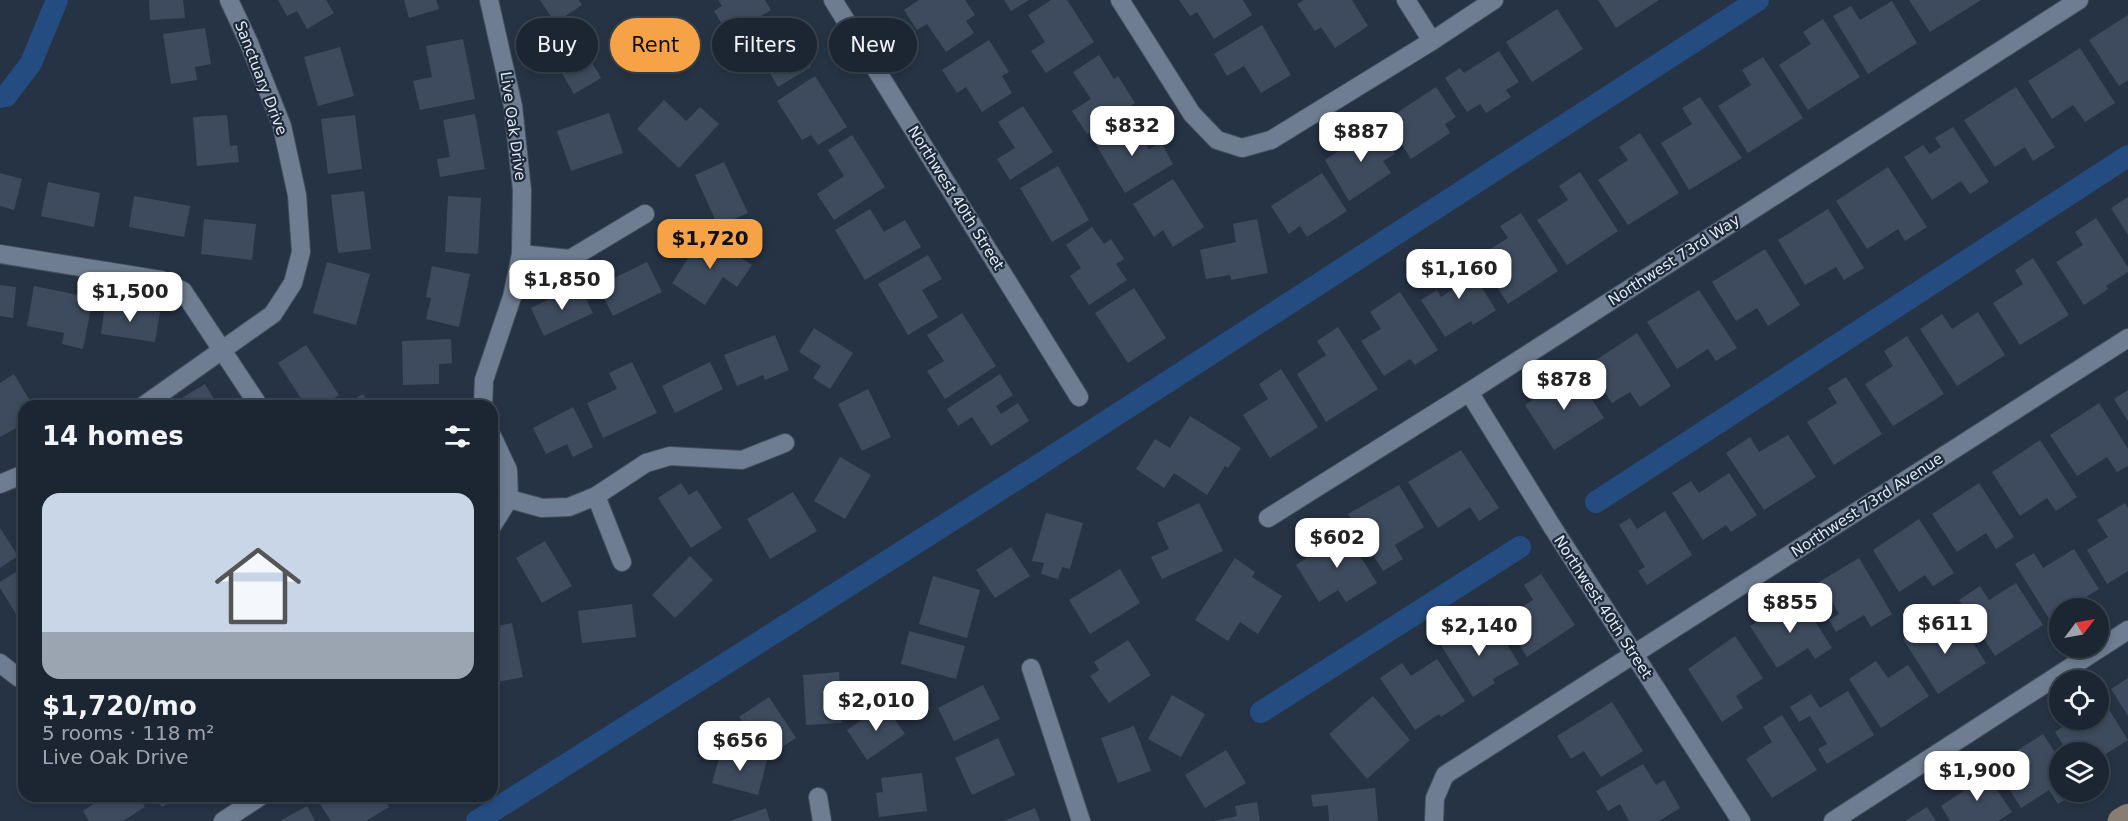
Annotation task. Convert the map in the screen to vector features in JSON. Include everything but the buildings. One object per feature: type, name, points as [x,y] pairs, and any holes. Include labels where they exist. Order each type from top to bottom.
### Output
[{"type":"main road","points":[[2121,821],[2128,817]]},
{"type":"street","name":"Sanctuary Drive","points":[[151,400],[273,314],[293,284],[301,252],[297,195],[282,126],[229,0]]},
{"type":"street","name":"Live Oak Drive","points":[[483,400],[484,380],[512,297],[521,254],[522,190],[513,106],[489,0]]},
{"type":"street","name":"Northwest 40th Street","points":[[833,0],[1079,397]]},
{"type":"street","points":[[1120,0],[1192,114],[1217,140],[1242,148],[1271,140],[1494,0]]},
{"type":"street","points":[[1406,0],[1432,41]]},
{"type":"street","name":"Northwest 73rd Way","points":[[1268,518],[1469,392],[2079,0]]},
{"type":"street","points":[[521,254],[570,260],[645,214]]},
{"type":"street","points":[[0,254],[161,280],[183,291],[255,400]]},
{"type":"street","name":"Northwest 73rd Avenue","points":[[1434,821],[1435,798],[1445,776],[2128,338]]},
{"type":"street","name":"Northwest 40th Street","points":[[1469,392],[1741,821]]},
{"type":"street","points":[[509,500],[542,508],[569,507],[596,496],[646,463],[670,456],[742,460],[785,444]]},
{"type":"street","points":[[498,449],[508,470],[509,500],[498,517]]},
{"type":"street","points":[[0,484],[18,476]]},
{"type":"street","points":[[596,496],[622,562]]},
{"type":"street","points":[[1833,821],[2128,630]]},
{"type":"street","points":[[0,663],[18,676]]},
{"type":"street","points":[[1031,668],[1081,821]]},
{"type":"street","points":[[819,797],[822,821]]},
{"type":"street","points":[[223,821],[251,802]]},
{"type":"waterway","points":[[0,97],[6,96],[31,63],[57,0]]},
{"type":"waterway","points":[[477,821],[1028,472],[1758,0]]},
{"type":"waterway","points":[[1596,502],[2128,156]]},
{"type":"waterway","points":[[1261,712],[1520,547]]}]
